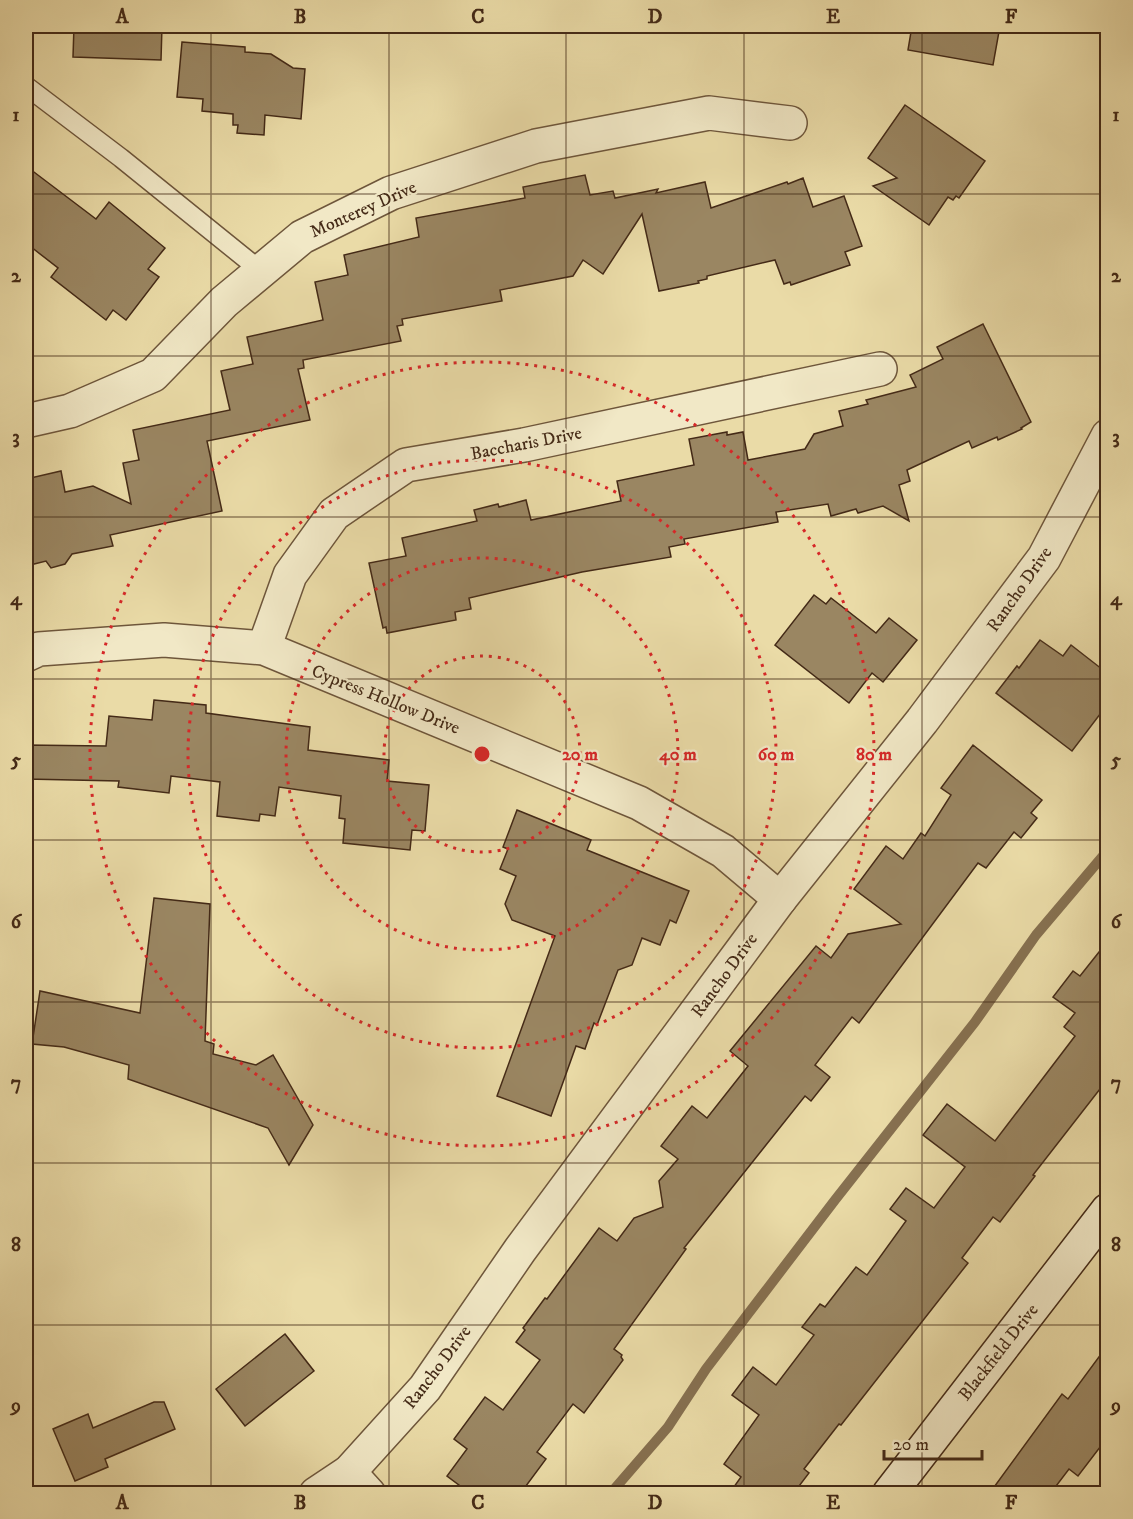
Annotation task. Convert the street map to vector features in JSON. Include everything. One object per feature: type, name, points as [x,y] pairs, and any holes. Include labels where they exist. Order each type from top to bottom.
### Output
[{"type":"street","name":"Monterey Drive","points":[[26,421],[70,411],[153,375],[224,302],[302,237],[392,193],[536,146],[709,113],[790,123]]},
{"type":"street","name":"Baccharis Drive","points":[[264,648],[290,575],[334,514],[406,465],[524,445],[880,369]]},
{"type":"street","name":"Rancho Drive","points":[[316,1494],[359,1483],[520,1250],[780,899],[922,721],[1044,558],[1107,436]]},
{"type":"street","name":"Cypress Hollow Drive","points":[[26,656],[39,649],[164,640],[264,648],[639,803],[723,851],[780,899]]},
{"type":"street","name":"Blackfield Drive","points":[[889,1494],[1107,1210]]},
{"type":"lane","points":[[26,86],[121,158],[261,271]]},
{"type":"building","points":[[74,26],[162,26],[161,60],[73,57]]},
{"type":"building","points":[[912,26],[1000,26],[993,65],[908,50]]},
{"type":"building","points":[[182,42],[245,47],[245,52],[271,54],[293,68],[305,69],[301,119],[265,115],[264,135],[237,133],[238,125],[233,125],[233,114],[202,111],[203,99],[177,97]]},
{"type":"building","points":[[905,105],[985,161],[959,198],[956,196],[953,200],[948,197],[929,225],[873,186],[897,178],[868,158]]},
{"type":"building","points":[[26,166],[96,219],[109,202],[165,248],[148,269],[159,277],[126,320],[113,310],[106,320],[51,277],[58,268],[26,243]]},
{"type":"building","points":[[585,175],[590,195],[613,191],[615,198],[658,189],[656,193],[705,182],[711,208],[803,178],[813,207],[844,196],[862,246],[845,252],[850,265],[791,285],[790,282],[784,284],[775,260],[707,276],[707,279],[698,281],[699,283],[659,291],[642,214],[603,274],[583,260],[573,276],[500,290],[502,301],[402,319],[403,325],[397,326],[401,341],[303,360],[304,368],[298,369],[310,420],[207,441],[222,511],[110,535],[113,546],[72,554],[65,564],[51,568],[46,561],[30,565],[26,545],[26,479],[61,471],[65,492],[93,486],[131,504],[123,463],[139,460],[133,430],[230,410],[221,371],[253,364],[247,337],[323,320],[315,282],[348,275],[344,255],[419,237],[416,218],[525,198],[523,187]]},
{"type":"building","points":[[983,324],[1031,422],[1022,429],[998,440],[997,437],[972,448],[969,441],[907,470],[910,481],[899,485],[909,521],[883,506],[858,513],[856,509],[831,516],[828,504],[776,512],[778,522],[684,539],[685,544],[669,547],[671,557],[582,572],[469,598],[471,609],[455,612],[456,620],[387,633],[386,627],[383,628],[369,563],[406,556],[402,538],[477,521],[474,510],[498,504],[499,507],[526,500],[531,520],[621,501],[617,481],[694,465],[689,439],[727,432],[727,435],[743,432],[748,460],[805,449],[814,434],[843,426],[839,411],[868,404],[866,400],[916,387],[910,375],[943,359],[937,347]]},
{"type":"building","points":[[814,595],[826,604],[831,598],[876,633],[889,618],[917,640],[883,682],[872,673],[849,703],[775,645]]},
{"type":"building","points":[[1040,640],[1063,656],[1071,645],[1107,673],[1107,705],[1072,751],[996,693]]},
{"type":"building","points":[[154,700],[206,705],[206,713],[310,727],[308,750],[389,760],[387,781],[429,785],[425,831],[412,830],[410,850],[343,843],[345,819],[339,818],[341,796],[279,787],[275,816],[260,814],[259,821],[217,816],[220,782],[171,776],[169,793],[118,787],[119,781],[26,779],[26,745],[106,746],[109,716],[152,720]]},
{"type":"building","points":[[973,745],[1042,800],[1031,813],[1037,818],[1021,838],[1014,832],[986,868],[978,863],[859,1023],[852,1017],[815,1065],[830,1077],[811,1101],[805,1096],[684,1248],[686,1249],[614,1349],[622,1355],[623,1360],[584,1413],[573,1404],[537,1452],[546,1459],[520,1494],[471,1494],[447,1476],[467,1449],[454,1439],[485,1397],[503,1410],[540,1360],[516,1342],[525,1330],[523,1328],[599,1228],[617,1241],[634,1218],[663,1207],[659,1181],[678,1159],[661,1146],[692,1106],[707,1118],[748,1066],[730,1051],[816,946],[831,958],[848,934],[901,924],[854,889],[886,846],[903,859],[921,833],[925,836],[951,795],[941,788]]},
{"type":"building","points":[[517,810],[591,840],[587,850],[689,891],[676,923],[670,920],[660,945],[642,938],[632,965],[618,970],[597,1025],[594,1023],[585,1049],[576,1046],[551,1116],[497,1096],[555,936],[512,920],[505,904],[516,876],[500,869],[508,849],[503,847]]},
{"type":"building","points":[[154,898],[210,904],[205,1041],[214,1044],[213,1054],[256,1065],[273,1055],[313,1125],[289,1165],[268,1128],[128,1079],[129,1065],[64,1047],[32,1044],[40,991],[140,1013]]},
{"type":"building","points":[[1107,942],[1107,1080],[1033,1175],[1035,1176],[1000,1222],[993,1217],[962,1258],[968,1263],[804,1469],[809,1473],[793,1494],[729,1494],[741,1477],[724,1464],[759,1415],[732,1395],[753,1367],[776,1385],[814,1335],[802,1327],[820,1304],[825,1307],[856,1267],[867,1275],[906,1221],[890,1209],[906,1188],[934,1208],[965,1167],[923,1135],[947,1104],[995,1141],[1075,1036],[1064,1027],[1075,1013],[1053,997],[1073,971],[1080,976]]},
{"type":"building","points":[[285,1334],[314,1371],[245,1426],[216,1389]]},
{"type":"building","points":[[1107,1346],[1107,1438],[1078,1476],[1069,1469],[1050,1494],[989,1494],[1062,1394],[1068,1399]]},
{"type":"building","points":[[154,1402],[164,1402],[175,1429],[105,1459],[108,1467],[75,1481],[53,1429],[88,1414],[93,1428]]},
{"type":"waterway","points":[[610,1494],[668,1427],[706,1369],[975,1022],[1036,935],[1108,850]]}]
